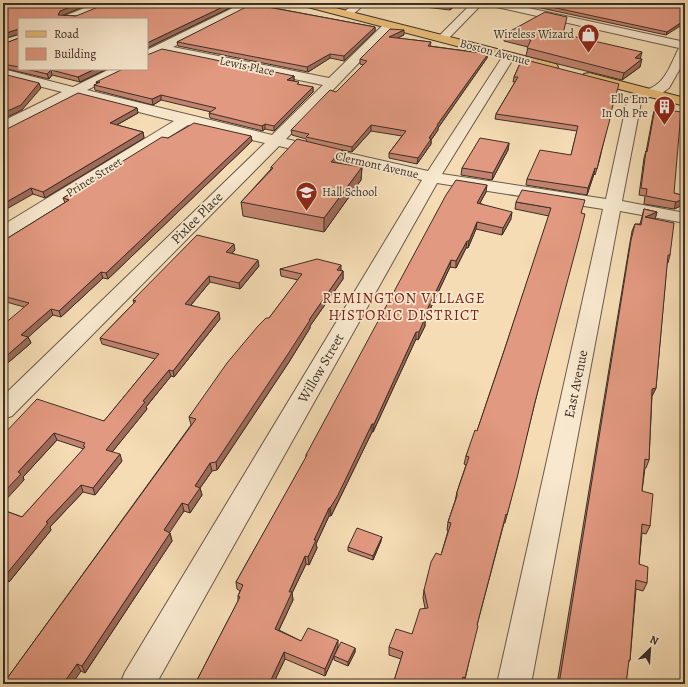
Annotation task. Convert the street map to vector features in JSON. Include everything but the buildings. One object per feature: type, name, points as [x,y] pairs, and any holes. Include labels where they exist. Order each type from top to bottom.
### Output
[{"type":"main road","name":"Boston Avenue","points":[[304,3],[565,71]]},
{"type":"main road","points":[[580,75],[685,102]]},
{"type":"street","points":[[68,18],[106,3]]},
{"type":"street","points":[[148,55],[251,3]]},
{"type":"street","points":[[347,14],[361,3]]},
{"type":"street","points":[[443,38],[478,3]]},
{"type":"street","points":[[492,3],[685,47]]},
{"type":"street","points":[[666,3],[685,7]]},
{"type":"street","name":"Pixlee Place","points":[[3,410],[275,141],[389,25]]},
{"type":"street","points":[[3,44],[18,38]]},
{"type":"street","name":"East Avenue","points":[[514,684],[614,205],[634,102],[638,97],[658,90],[664,85],[685,47]]},
{"type":"street","name":"Lewis Place","points":[[162,48],[332,83]]},
{"type":"street","name":"Willow Street","points":[[137,684],[432,177],[509,56]]},
{"type":"street","points":[[3,127],[118,70]]},
{"type":"street","name":"Clermont Avenue","points":[[3,73],[186,120],[432,177],[614,205],[685,218]]},
{"type":"street","name":"Prince Street","points":[[3,234],[186,120]]},
{"type":"place","name":"Wireless Wizard","points":[[589,54]]},
{"type":"place","name":"Elle Em In Oh Pre","points":[[664,126]]},
{"type":"place","name":"Hall School","points":[[306,212]]},
{"type":"district","name":"REMINGTON VILLAGE HISTORIC DISTRICT","points":[[404,306]]}]
